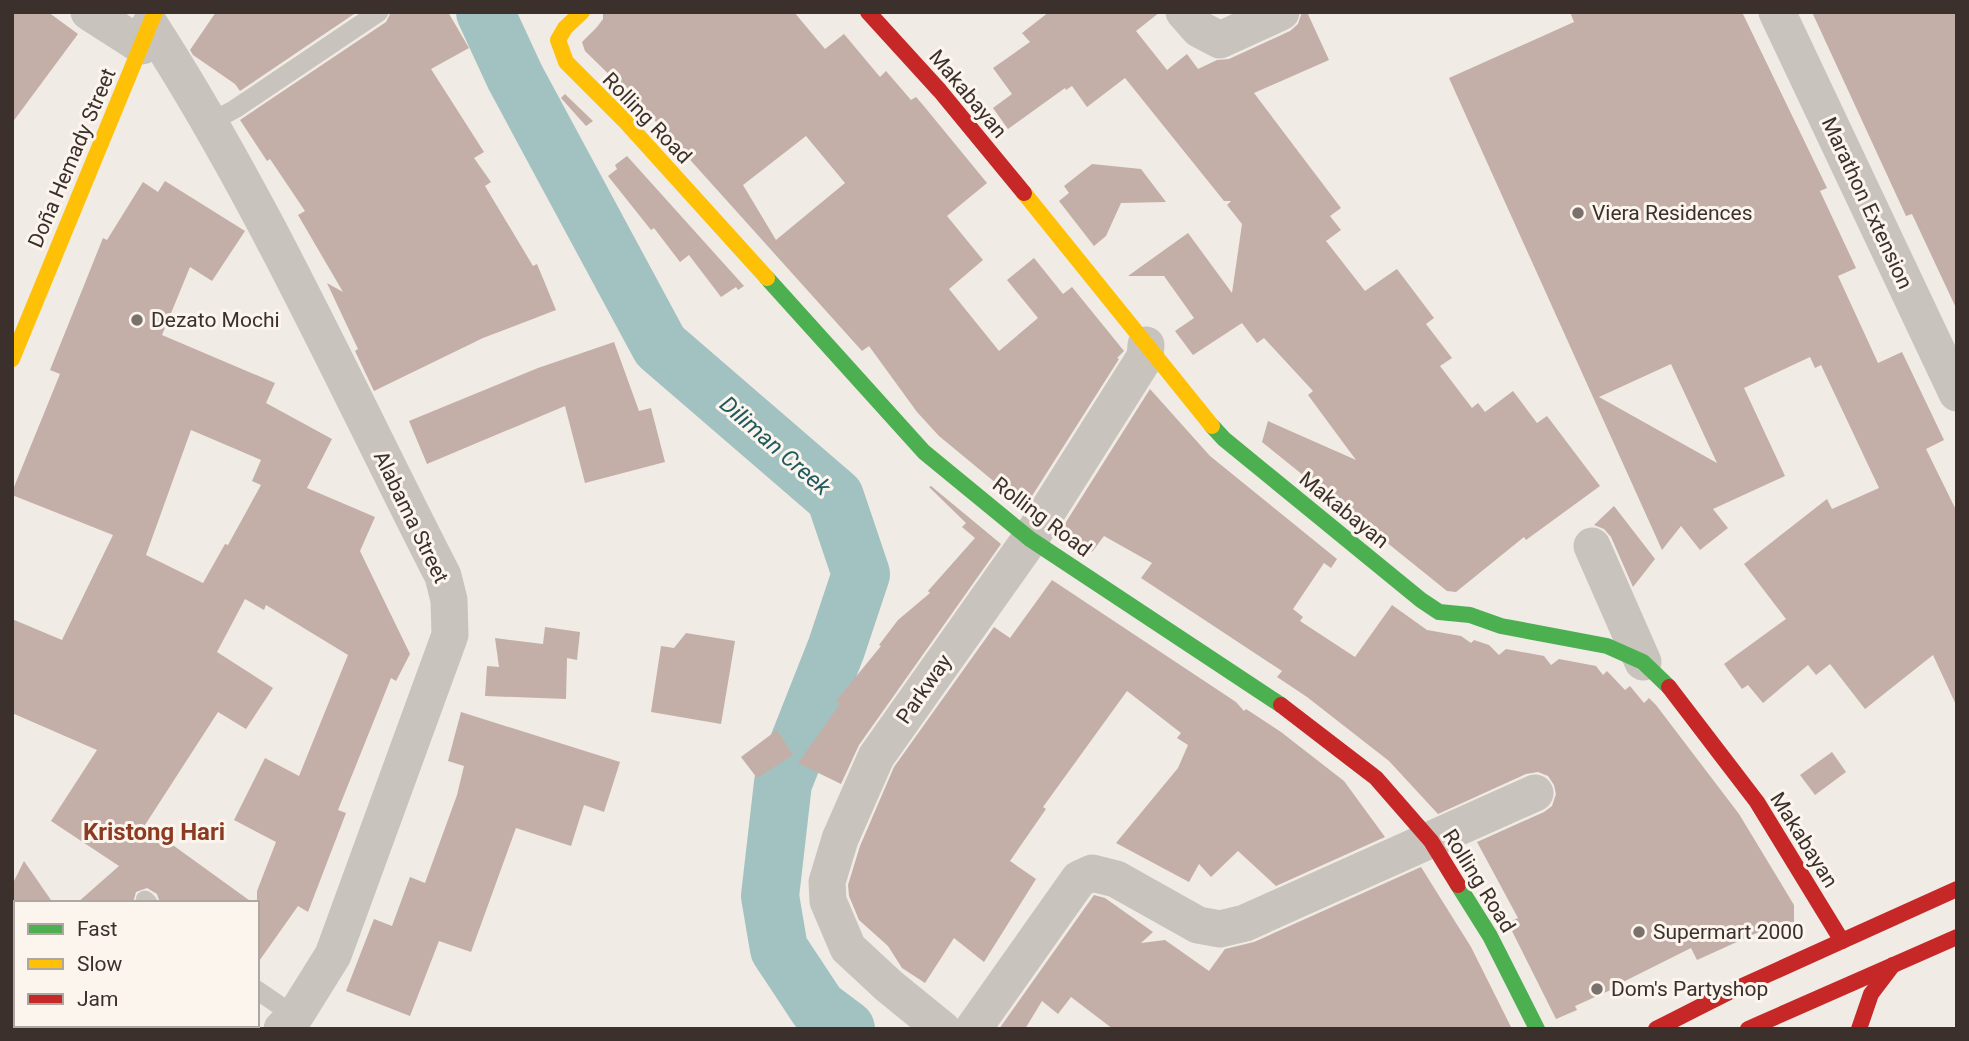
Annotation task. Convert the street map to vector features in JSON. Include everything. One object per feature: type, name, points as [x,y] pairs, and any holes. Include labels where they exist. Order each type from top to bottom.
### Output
[{"type":"street","points":[[89,12],[150,22]]},
{"type":"street","name":"Rolling Road","points":[[582,12],[565,28],[558,40],[566,62],[583,82],[624,120],[924,452],[1030,539],[1294,715],[1376,778],[1430,841],[1490,936],[1537,1029]]},
{"type":"street","name":"Makabayan","points":[[868,12],[940,91],[1224,439],[1439,612],[1470,615],[1501,626],[1606,646],[1643,662],[1672,690],[1757,802],[1842,941]]},
{"type":"street","points":[[1184,12],[1199,29],[1220,40],[1281,12]]},
{"type":"street","name":"Marathon Extension","points":[[1777,12],[1957,393]]},
{"type":"street","name":"Alabama Street","points":[[150,22],[211,122],[281,252],[443,576],[449,600],[450,635],[333,955],[289,1023]]},
{"type":"street","name":"Doña Hemady Street","points":[[12,359],[150,22]]},
{"type":"street","name":"Parkway","points":[[942,1029],[848,948],[828,901],[827,882],[840,839],[876,757],[1030,539],[1145,357],[1146,345]]},
{"type":"street","points":[[1592,546],[1643,662]]},
{"type":"street","points":[[973,1029],[1079,879],[1092,873],[1116,878],[1198,925],[1220,929],[1245,923],[1535,793]]},
{"type":"street","points":[[1656,1029],[1729,992],[1957,889]]},
{"type":"street","points":[[1729,992],[1759,1027],[1957,937]]},
{"type":"street","points":[[1859,1029],[1865,1006],[1877,981],[1893,965]]},
{"type":"street","points":[[1727,1017],[1729,992]]},
{"type":"lane","points":[[211,122],[235,109],[379,12]]},
{"type":"lane","points":[[259,992],[289,1023]]},
{"type":"building","points":[[12,12],[48,12],[78,34],[12,123]]},
{"type":"building","points":[[216,12],[357,12],[240,91],[235,84],[193,55],[190,50]]},
{"type":"building","points":[[391,12],[448,12],[469,48],[431,69],[484,152],[474,158],[491,182],[485,186],[533,266],[537,264],[556,310],[483,338],[374,391],[327,283],[343,292],[298,215],[305,211],[240,120],[386,22]]},
{"type":"building","points":[[603,12],[794,12],[825,49],[844,34],[880,77],[886,71],[911,100],[916,97],[923,105],[987,183],[947,216],[983,260],[949,289],[999,351],[1038,318],[1007,280],[1034,258],[1063,294],[1072,287],[1124,351],[1117,358],[1119,359],[1025,507],[939,436],[917,412],[869,346],[862,351],[630,93],[585,51],[582,42],[603,19]],"holes":[[[806,136],[845,183],[776,240],[743,185]]]},
{"type":"building","points":[[1049,12],[1160,12],[1136,31],[1167,70],[1187,54],[1198,69],[1217,60],[1229,59],[1290,31],[1298,24],[1302,12],[1307,12],[1329,60],[1254,93],[1341,208],[1330,216],[1341,230],[1326,241],[1365,291],[1397,269],[1434,318],[1426,324],[1452,358],[1440,366],[1472,408],[1478,403],[1485,412],[1513,391],[1537,423],[1547,416],[1600,486],[1526,540],[1524,537],[1456,592],[1447,591],[1262,442],[1268,421],[1356,460],[1308,395],[1313,391],[1264,338],[1257,343],[1242,323],[1193,355],[1175,331],[1194,318],[1164,276],[1128,276],[1188,233],[1232,293],[1242,224],[1227,205],[1231,201],[1224,201],[1125,78],[1087,107],[1072,86],[1066,90],[1065,88],[1008,129],[993,108],[1012,94],[993,68],[1030,42],[1022,33]]},
{"type":"building","points":[[1570,12],[1742,12],[1827,188],[1820,191],[1856,268],[1838,276],[1878,363],[1902,352],[1944,440],[1926,449],[1957,512],[1957,707],[1933,655],[1865,709],[1830,664],[1816,675],[1808,665],[1763,703],[1748,685],[1742,689],[1724,664],[1786,619],[1744,564],[1827,499],[1832,509],[1879,488],[1821,365],[1815,368],[1810,357],[1744,388],[1785,476],[1713,509],[1728,528],[1700,550],[1681,526],[1662,550],[1449,78],[1574,22]],"holes":[[[1671,364],[1717,463],[1599,397]]]},
{"type":"building","points":[[1812,12],[1957,12],[1957,310],[1912,214],[1906,216]]},
{"type":"building","points":[[565,94],[593,121],[586,126],[561,98]]},
{"type":"building","points":[[627,156],[744,286],[738,290],[736,287],[721,297],[689,255],[680,262],[654,228],[651,230],[608,176],[617,169],[615,165]]},
{"type":"building","points":[[1092,164],[1141,169],[1166,202],[1121,203],[1106,236],[1094,246],[1059,201],[1069,193],[1064,186]]},
{"type":"building","points":[[165,181],[245,231],[212,281],[190,267],[162,335],[275,383],[266,403],[332,439],[307,488],[375,517],[360,551],[410,654],[396,681],[391,678],[338,810],[346,813],[308,912],[298,906],[259,961],[257,891],[276,842],[234,820],[265,758],[299,776],[348,655],[266,605],[264,610],[245,599],[217,652],[273,688],[246,729],[218,712],[145,825],[250,901],[159,901],[157,894],[147,888],[136,892],[134,901],[79,901],[119,866],[51,821],[97,750],[12,713],[12,619],[62,640],[113,535],[12,495],[12,492],[60,374],[50,370],[103,238],[107,240],[143,182],[158,192]],"holes":[[[191,430],[261,460],[252,481],[261,485],[228,545],[225,544],[203,583],[146,555]]]},
{"type":"building","points":[[614,342],[639,411],[651,408],[665,462],[585,483],[565,406],[427,464],[409,421],[538,368]]},
{"type":"building","points":[[1150,389],[1210,456],[1337,559],[1331,568],[1324,563],[1293,609],[1303,617],[1300,621],[1355,657],[1392,605],[1427,630],[1461,636],[1471,643],[1474,640],[1489,645],[1499,655],[1506,649],[1544,656],[1551,665],[1559,659],[1596,666],[1603,675],[1607,671],[1625,690],[1630,686],[1644,703],[1649,698],[1656,705],[1739,814],[1794,905],[1794,922],[1781,922],[1697,960],[1691,948],[1623,982],[1624,984],[1575,1006],[1577,1010],[1556,1019],[1508,923],[1518,918],[1477,842],[1552,806],[1556,794],[1548,776],[1538,772],[1526,774],[1438,814],[1389,761],[1277,677],[1282,671],[1141,578],[1152,563],[1104,536],[1092,552],[1061,530]]},
{"type":"building","points":[[929,487],[1001,544],[859,745],[841,784],[798,763],[840,704],[836,701],[881,646],[879,645],[898,620],[930,593],[928,591],[975,538],[962,527],[966,523]]},
{"type":"building","points":[[1614,506],[1655,559],[1633,587],[1611,537],[1604,529],[1594,525]]},
{"type":"building","points":[[1052,580],[1236,702],[1244,711],[1246,709],[1281,732],[1344,781],[1385,837],[1276,886],[1238,851],[1211,877],[1199,864],[1189,882],[1116,843],[1178,768],[1188,745],[1177,738],[1181,733],[1127,691],[1043,807],[1046,809],[1010,861],[1036,879],[984,962],[954,938],[925,983],[902,968],[888,946],[859,920],[849,896],[848,885],[860,846],[894,767],[994,627],[1010,638]]},
{"type":"building","points":[[545,627],[580,632],[577,660],[567,658],[566,699],[485,696],[487,666],[499,667],[495,638],[543,644]]},
{"type":"building","points":[[686,633],[735,641],[721,724],[651,712],[661,646],[674,648]]},
{"type":"building","points":[[461,712],[620,762],[604,812],[584,805],[571,846],[516,828],[471,952],[439,941],[410,1016],[346,991],[374,919],[392,926],[410,877],[425,883],[457,795],[464,766],[448,761]]},
{"type":"building","points":[[777,730],[793,755],[757,778],[741,757]]},
{"type":"building","points":[[1832,752],[1846,772],[1815,795],[1800,775]]},
{"type":"building","points":[[24,861],[52,901],[12,903],[12,885]]},
{"type":"building","points":[[1421,867],[1471,947],[1512,1029],[1113,1029],[1071,997],[1058,1014],[1042,1001],[1025,1029],[999,1029],[1094,895],[1105,898],[1153,932],[1141,943],[1165,940],[1209,971],[1225,949],[1254,942]]},
{"type":"waterway","name":"Diliman Creek","points":[[485,12],[515,77],[660,346],[835,497],[861,574],[836,649],[783,783],[770,896],[779,949],[818,1008],[846,1029]]},
{"type":"traffic: fast","points":[[767,278],[924,452],[1030,539],[1281,705]]},
{"type":"traffic: fast","points":[[1212,426],[1224,439],[1439,612],[1470,615],[1501,626],[1607,646],[1643,662],[1669,687]]},
{"type":"traffic: fast","points":[[1458,885],[1490,936],[1537,1029]]},
{"type":"traffic: slow","points":[[12,359],[155,12]]},
{"type":"traffic: slow","points":[[582,12],[565,28],[558,40],[566,62],[624,120],[767,278]]},
{"type":"traffic: slow","points":[[1024,193],[1212,426]]},
{"type":"traffic: jam","points":[[868,12],[940,91],[1024,193]]},
{"type":"traffic: jam","points":[[1669,687],[1757,802],[1842,941]]},
{"type":"traffic: jam","points":[[1281,705],[1376,778],[1431,841],[1458,885]]},
{"type":"traffic: jam","points":[[1656,1029],[1729,992],[1957,889]]},
{"type":"traffic: jam","points":[[1748,1029],[1957,937]]},
{"type":"traffic: jam","points":[[1859,1029],[1871,994],[1893,965]]},
{"type":"place","name":"Viera Residences","points":[[1578,213]]},
{"type":"place","name":"Dezato Mochi","points":[[137,320]]},
{"type":"place","name":"Supermart 2000","points":[[1639,932]]},
{"type":"place","name":"Dom's Partyshop","points":[[1597,989]]},
{"type":"district","name":"Kristong Hari","points":[[154,832]]}]
